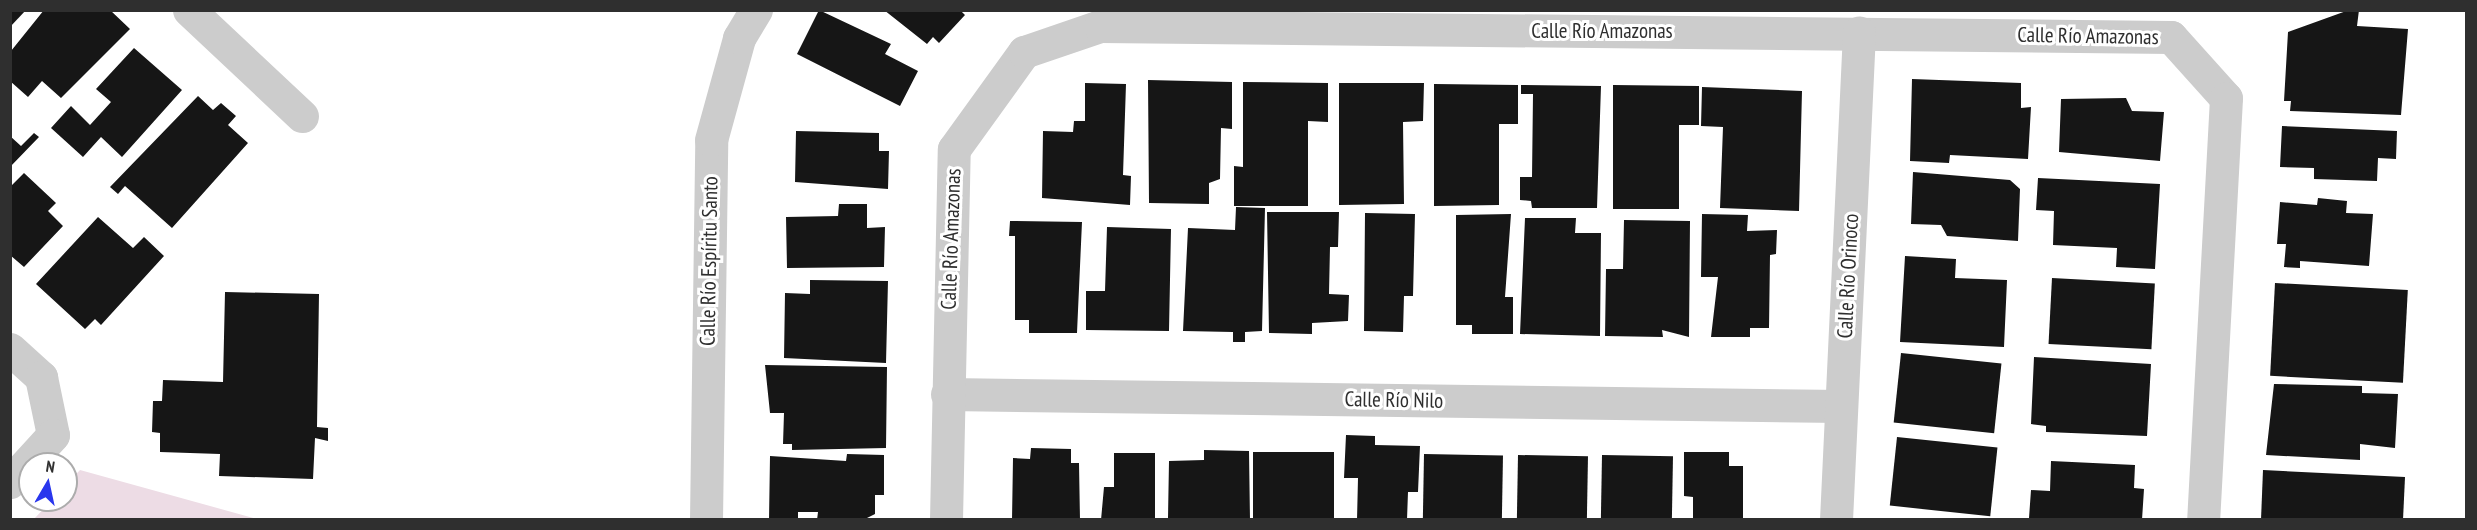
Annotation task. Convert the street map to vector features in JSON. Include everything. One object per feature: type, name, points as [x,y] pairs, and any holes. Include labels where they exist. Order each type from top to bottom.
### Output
[{"type":"street","points":[[189,10],[302,116]]},
{"type":"street","name":"Calle Río Espíritu Santo","points":[[706,519],[711,140],[739,38],[756,10]]},
{"type":"street","name":"Calle Río Amazonas","points":[[946,519],[954,149],[1024,52],[1100,26],[1488,20],[1860,33],[2171,38],[2226,98],[2203,519]]},
{"type":"street","name":"Calle Río Orinoco","points":[[1836,519],[1860,33]]},
{"type":"street","points":[[10,349],[41,377],[53,435],[10,482]]},
{"type":"street","name":"Calle Río Nilo","points":[[947,394],[1841,406]]},
{"type":"shaded area","points":[[80,470],[257,519],[34,519],[41,512],[78,512],[78,472]]},
{"type":"building","points":[[10,10],[26,10],[10,27]]},
{"type":"building","points":[[44,10],[110,10],[130,29],[61,98],[42,81],[28,97],[10,81],[11,51]]},
{"type":"building","points":[[819,10],[891,44],[885,54],[918,71],[900,106],[797,54]]},
{"type":"building","points":[[884,10],[960,10],[965,15],[939,43],[933,37],[927,44]]},
{"type":"building","points":[[2349,10],[2359,10],[2357,26],[2408,29],[2401,115],[2290,111],[2291,101],[2284,101],[2288,32]]},
{"type":"building","points":[[134,48],[182,90],[122,157],[101,137],[83,157],[51,128],[71,106],[90,125],[111,102],[96,89]]},
{"type":"building","points":[[1912,79],[2021,83],[2021,108],[2031,107],[2028,159],[1950,155],[1949,163],[1910,161]]},
{"type":"building","points":[[1148,80],[1232,82],[1232,129],[1221,128],[1220,179],[1209,183],[1209,204],[1149,203]]},
{"type":"building","points":[[1243,82],[1328,83],[1328,122],[1308,121],[1308,206],[1234,206],[1234,166],[1243,167]]},
{"type":"building","points":[[1085,83],[1126,84],[1123,175],[1131,176],[1130,205],[1042,198],[1043,131],[1073,132],[1074,121],[1085,121]]},
{"type":"building","points":[[1339,83],[1424,83],[1423,121],[1403,122],[1404,204],[1339,205]]},
{"type":"building","points":[[1434,84],[1518,85],[1518,124],[1499,124],[1499,205],[1434,206]]},
{"type":"building","points":[[1521,85],[1601,86],[1597,208],[1532,208],[1531,201],[1520,200],[1520,177],[1532,177],[1533,94],[1521,94]]},
{"type":"building","points":[[1613,85],[1699,86],[1699,125],[1679,125],[1679,209],[1613,209]]},
{"type":"building","points":[[1702,87],[1802,91],[1799,211],[1720,208],[1723,127],[1701,126]]},
{"type":"building","points":[[198,96],[213,110],[221,103],[236,116],[228,125],[248,143],[172,228],[125,186],[118,194],[110,187]]},
{"type":"building","points":[[2126,98],[2132,111],[2164,112],[2160,161],[2059,152],[2061,99]]},
{"type":"building","points":[[2282,126],[2397,131],[2396,159],[2378,158],[2377,181],[2314,179],[2314,168],[2280,167]]},
{"type":"building","points":[[796,131],[879,133],[879,151],[889,151],[888,189],[795,182]]},
{"type":"building","points":[[34,133],[39,137],[10,167],[10,136],[21,146]]},
{"type":"building","points":[[1913,172],[2010,180],[2020,189],[2018,241],[1947,236],[1941,225],[1911,224]]},
{"type":"building","points":[[24,173],[56,203],[48,211],[63,226],[24,267],[10,255],[10,187]]},
{"type":"building","points":[[2038,178],[2160,184],[2155,269],[2116,267],[2117,248],[2053,245],[2054,211],[2036,210]]},
{"type":"building","points":[[2318,198],[2347,201],[2346,213],[2373,214],[2369,266],[2300,261],[2300,268],[2284,267],[2286,244],[2277,244],[2280,202],[2317,205]]},
{"type":"building","points":[[839,204],[867,204],[867,228],[885,227],[884,267],[787,268],[786,217],[838,216]]},
{"type":"building","points":[[1236,207],[1265,208],[1262,331],[1245,332],[1245,342],[1233,342],[1233,332],[1183,331],[1188,228],[1235,230]]},
{"type":"building","points":[[1267,212],[1339,212],[1338,247],[1330,247],[1329,294],[1349,295],[1348,321],[1312,323],[1312,334],[1269,333]]},
{"type":"building","points":[[1365,213],[1415,214],[1413,296],[1404,296],[1403,332],[1364,331]]},
{"type":"building","points":[[1511,214],[1505,297],[1513,297],[1513,334],[1472,334],[1472,325],[1456,325],[1456,215]]},
{"type":"building","points":[[1702,214],[1748,215],[1747,231],[1777,230],[1776,254],[1770,255],[1769,328],[1750,328],[1750,337],[1711,337],[1718,277],[1701,277]]},
{"type":"building","points":[[98,217],[133,248],[144,237],[164,256],[101,325],[95,319],[85,329],[36,284]]},
{"type":"building","points":[[1525,218],[1576,218],[1575,233],[1601,233],[1600,336],[1520,334]]},
{"type":"building","points":[[1624,220],[1690,221],[1689,337],[1662,330],[1663,337],[1605,336],[1606,269],[1623,269]]},
{"type":"building","points":[[1010,221],[1082,222],[1077,333],[1029,333],[1029,320],[1015,320],[1015,236],[1009,236]]},
{"type":"building","points":[[1107,227],[1171,229],[1169,331],[1086,330],[1086,291],[1105,291]]},
{"type":"building","points":[[1905,256],[1956,259],[1955,278],[2007,280],[2004,347],[1900,342]]},
{"type":"building","points":[[2052,278],[2155,283],[2151,349],[2049,344]]},
{"type":"building","points":[[810,280],[888,281],[886,363],[784,358],[785,293],[810,294]]},
{"type":"building","points":[[2275,283],[2408,290],[2403,383],[2270,376]]},
{"type":"building","points":[[225,292],[319,294],[317,427],[328,428],[328,441],[315,438],[313,479],[219,476],[220,454],[160,452],[160,433],[152,432],[153,401],[162,401],[163,380],[223,382]]},
{"type":"building","points":[[1901,353],[2001,364],[1994,433],[1894,423]]},
{"type":"building","points":[[2034,357],[2151,364],[2147,436],[2046,432],[2046,426],[2031,424]]},
{"type":"building","points":[[765,365],[887,367],[886,448],[792,450],[792,444],[783,444],[784,413],[770,413]]},
{"type":"building","points":[[2274,384],[2362,386],[2362,393],[2398,394],[2395,448],[2360,444],[2360,460],[2266,455]]},
{"type":"building","points":[[1346,435],[1375,436],[1375,445],[1420,446],[1418,492],[1408,492],[1407,520],[1357,520],[1358,478],[1344,478]]},
{"type":"building","points":[[1897,437],[1997,448],[1990,516],[1890,506]]},
{"type":"building","points":[[1031,448],[1071,449],[1071,463],[1079,463],[1080,520],[1012,520],[1013,458],[1030,459]]},
{"type":"building","points":[[1204,450],[1249,451],[1250,520],[1168,518],[1169,461],[1204,460]]},
{"type":"building","points":[[1253,452],[1334,452],[1334,520],[1253,520]]},
{"type":"building","points":[[1684,452],[1729,452],[1729,466],[1743,466],[1743,520],[1693,520],[1693,497],[1684,496]]},
{"type":"building","points":[[1114,453],[1155,453],[1155,520],[1101,520],[1104,487],[1114,487]]},
{"type":"building","points":[[847,454],[884,455],[884,495],[875,495],[875,514],[863,520],[817,520],[818,512],[798,512],[798,520],[769,520],[770,456],[846,461]]},
{"type":"building","points":[[1424,454],[1503,455],[1502,520],[1423,520]]},
{"type":"building","points":[[1518,455],[1588,456],[1587,520],[1517,520]]},
{"type":"building","points":[[1602,455],[1673,456],[1672,520],[1601,520]]},
{"type":"building","points":[[2051,461],[2135,465],[2134,488],[2144,489],[2142,520],[2029,518],[2031,490],[2050,491]]},
{"type":"building","points":[[2263,470],[2405,477],[2403,520],[2261,520]]}]
